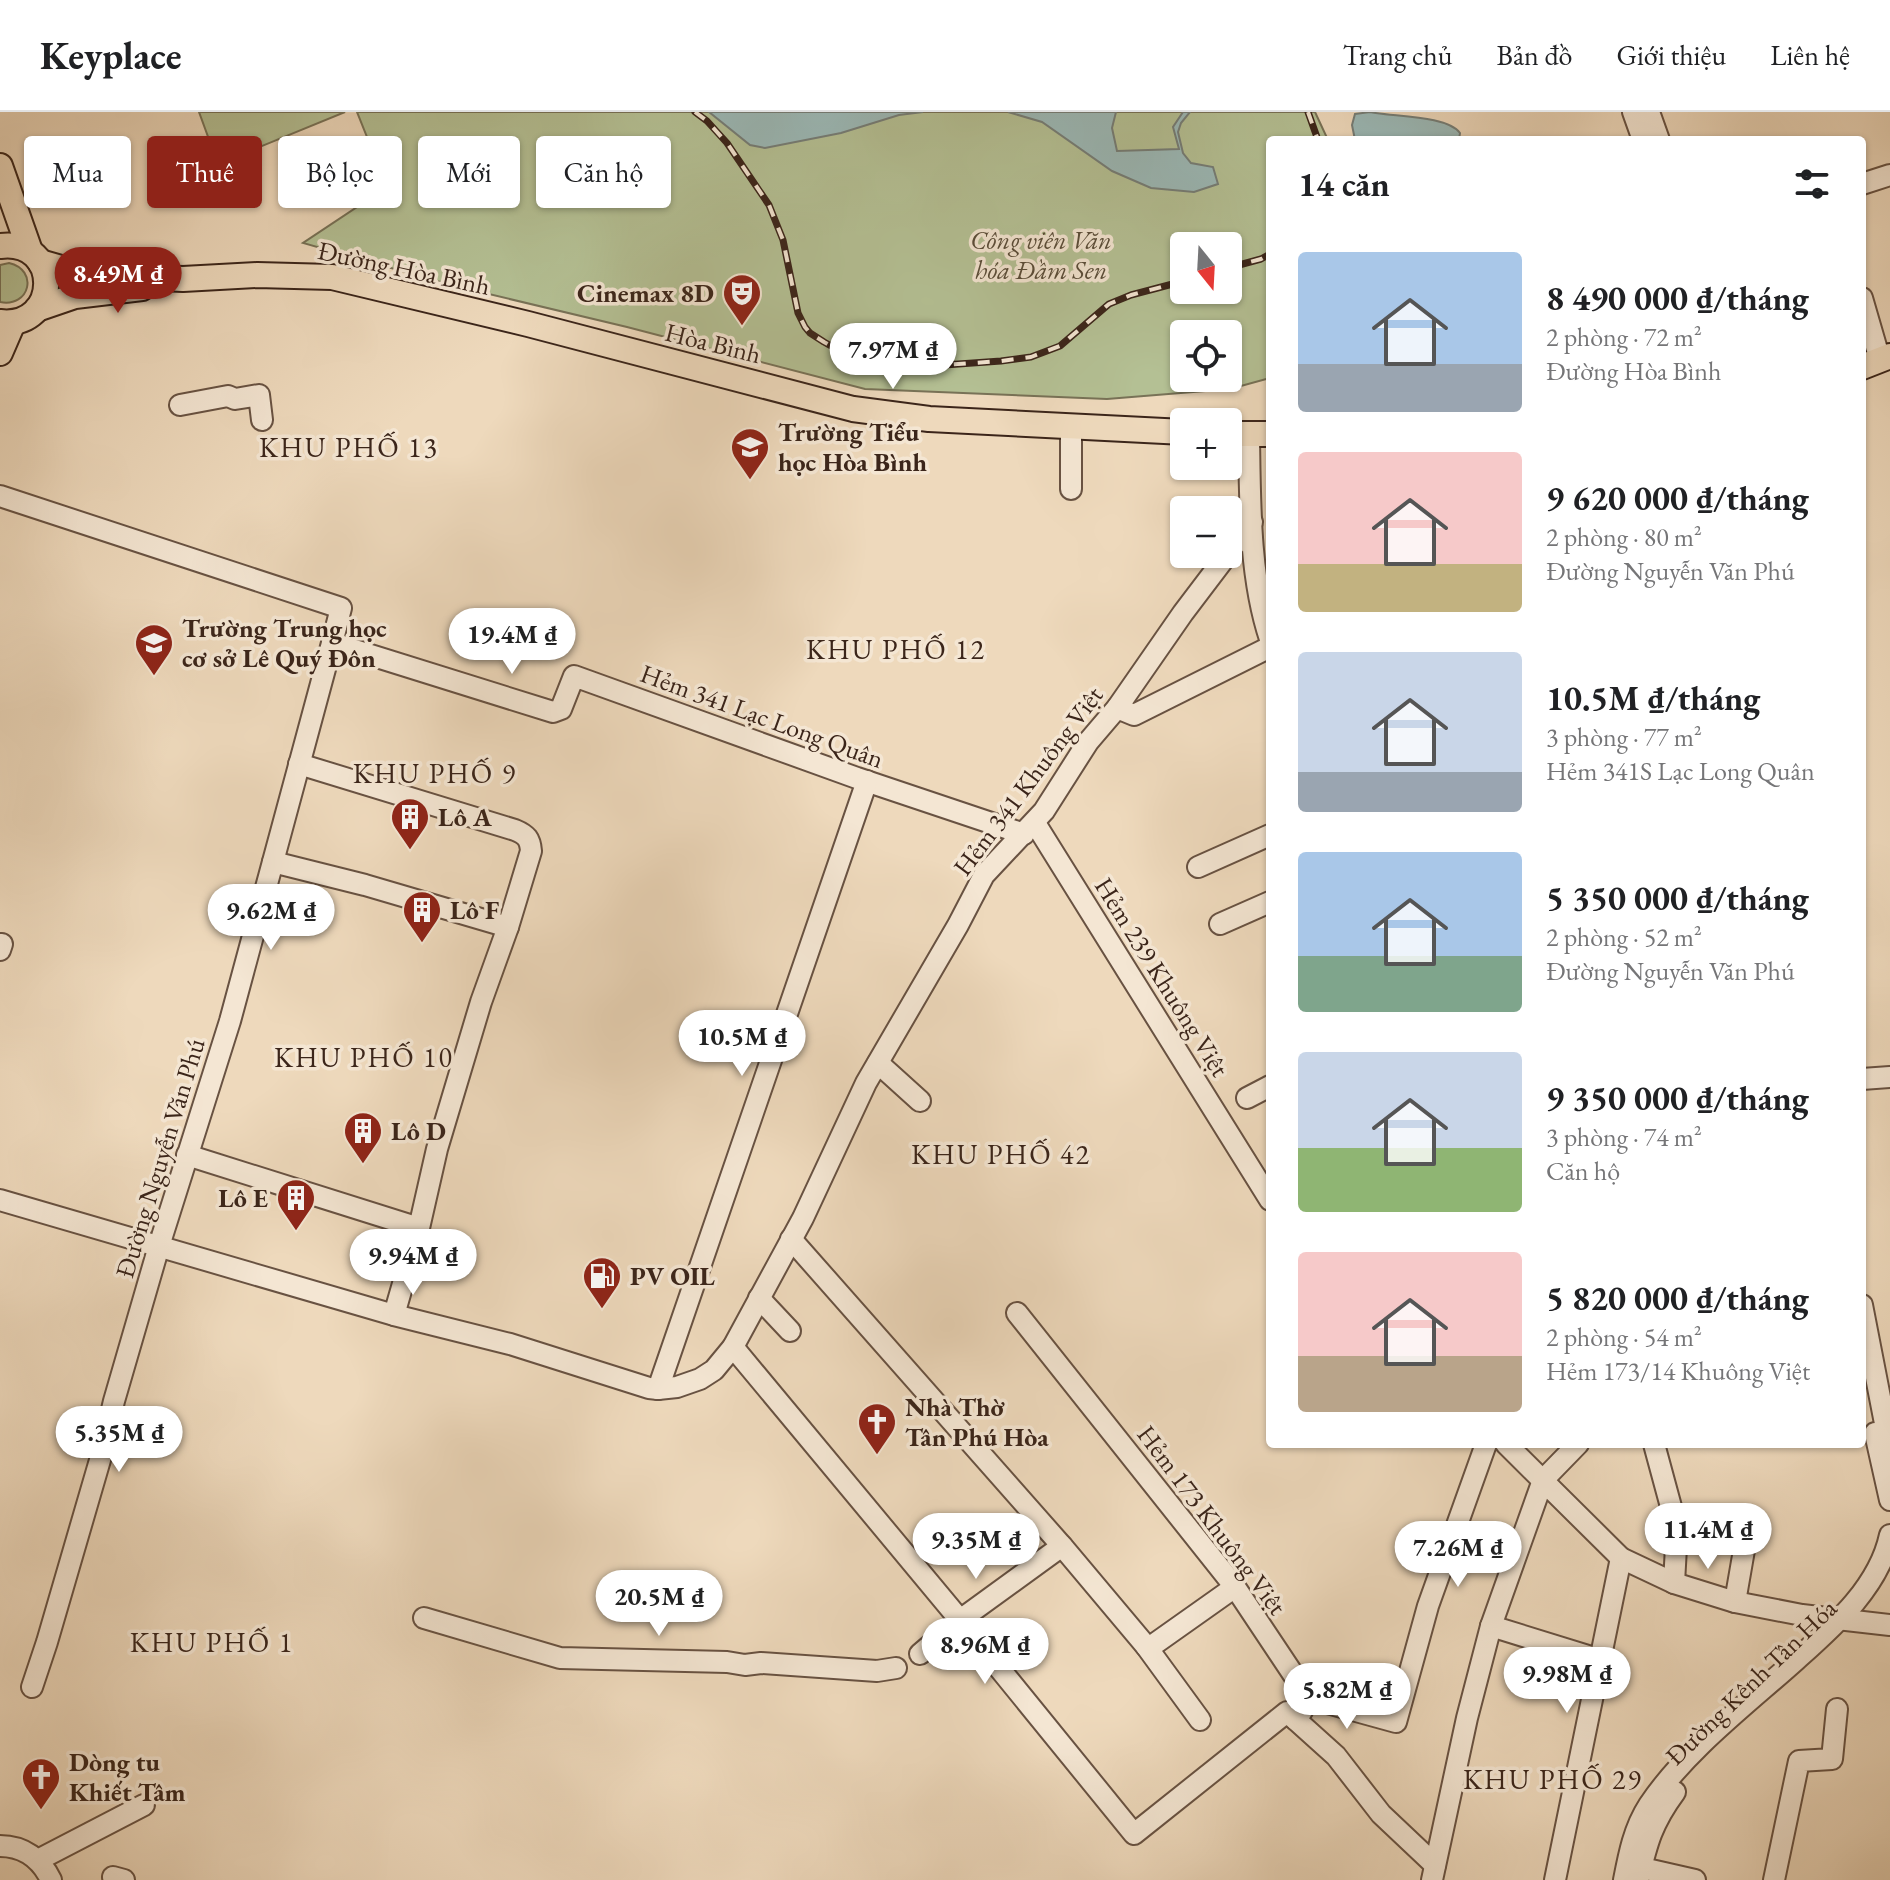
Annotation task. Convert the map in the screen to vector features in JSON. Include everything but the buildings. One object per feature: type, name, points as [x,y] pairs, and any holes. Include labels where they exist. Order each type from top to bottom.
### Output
[{"type":"main road","points":[[0,166],[35,257],[47,279],[46,291],[37,309]]},
{"type":"main road","name":"Đường Hòa Bình","points":[[0,246],[13,245],[57,268],[75,272],[183,279],[257,275],[332,277],[517,321]]},
{"type":"main road","name":"Đường Hòa Bình","points":[[6,322],[22,320],[37,309],[75,296],[162,286],[183,279]]},
{"type":"main road","name":"Hòa Bình","points":[[517,321],[853,409],[929,419],[1170,431]]},
{"type":"main road","points":[[0,353],[6,322]]},
{"type":"street","points":[[1633,112],[1642,136]]},
{"type":"street","points":[[1649,112],[1658,136]]},
{"type":"street","points":[[1866,183],[1890,175]]},
{"type":"street","points":[[1866,315],[1877,361]]},
{"type":"street","points":[[180,405],[228,396],[235,399],[259,395],[262,420]]},
{"type":"street","points":[[1071,426],[1071,489]]},
{"type":"street","points":[[1249,434],[1256,575],[1266,626]]},
{"type":"street","points":[[0,496],[341,608],[332,643]]},
{"type":"street","name":"Hẻm 341 Khuông Việt","points":[[658,1389],[677,1387],[700,1379],[714,1370],[733,1347],[803,1218],[866,1083],[984,875],[1029,828],[1088,742],[1117,708],[1252,522]]},
{"type":"street","name":"Đường Nguyễn Văn Phú","points":[[32,1687],[96,1475],[159,1246],[230,1021],[332,643]]},
{"type":"street","name":"Hẻm 341 Lạc Long Quân","points":[[332,643],[553,712],[561,709],[574,676],[867,781],[1029,828]]},
{"type":"street","points":[[1117,708],[1134,715],[1266,649]]},
{"type":"street","points":[[299,764],[515,830],[531,841],[531,851],[508,927],[481,1002],[437,1149],[394,1315]]},
{"type":"street","points":[[0,1200],[658,1389],[867,781]]},
{"type":"street","name":"Hẻm 239 Khuông Việt","points":[[1029,828],[1266,1194]]},
{"type":"street","points":[[1198,867],[1266,837]]},
{"type":"street","points":[[273,862],[508,927]]},
{"type":"street","points":[[1220,924],[1266,904]]},
{"type":"street","points":[[0,944],[0,950]]},
{"type":"street","points":[[878,1063],[920,1101]]},
{"type":"street","points":[[1866,1079],[1890,1077]]},
{"type":"street","points":[[1247,1098],[1266,1088]]},
{"type":"street","points":[[187,1155],[419,1228]]},
{"type":"street","points":[[791,1239],[1062,1546],[1146,1646],[1200,1720]]},
{"type":"street","points":[[759,1298],[790,1331]]},
{"type":"street","name":"Hẻm 173 Khuông Việt","points":[[1017,1313],[1235,1587],[1309,1698]]},
{"type":"street","points":[[1866,1326],[1890,1449]]},
{"type":"street","points":[[733,1347],[1134,1834],[1287,1712],[1336,1756],[1381,1814],[1434,1872]]},
{"type":"street","points":[[1866,1386],[1890,1500]]},
{"type":"street","points":[[1296,1720],[1309,1698],[1396,1722],[1428,1606],[1485,1448]]},
{"type":"street","points":[[1510,1448],[1621,1558],[1674,1583],[1735,1602],[1802,1615],[1890,1625]]},
{"type":"street","points":[[1434,1872],[1467,1718],[1491,1626],[1543,1480],[1574,1448]]},
{"type":"street","points":[[1655,1448],[1677,1529],[1674,1583]]},
{"type":"street","points":[[1735,1602],[1748,1527]]},
{"type":"street","name":"Đường Kênh Tân Hóa","points":[[1846,1620],[1888,1546],[1890,1535]]},
{"type":"street","points":[[920,1654],[960,1620],[1062,1546]]},
{"type":"street","points":[[1555,1880],[1621,1558]]},
{"type":"street","name":"Đường Kênh Tân Hóa","points":[[1633,1873],[1662,1809],[1686,1778],[1880,1589],[1890,1568]]},
{"type":"street","points":[[1146,1646],[1153,1645],[1235,1587]]},
{"type":"street","points":[[424,1618],[560,1658],[761,1663],[877,1671],[896,1668]]},
{"type":"street","points":[[1491,1626],[1601,1660]]},
{"type":"street","points":[[1774,1880],[1799,1761],[1832,1759],[1837,1709]]},
{"type":"street","points":[[38,1860],[144,1805]]},
{"type":"street","points":[[0,1846],[24,1851],[38,1860],[51,1880]]},
{"type":"street","points":[[1633,1873],[1695,1880]]},
{"type":"green space","points":[[199,112],[345,112],[286,136],[278,136],[278,139],[262,146],[262,136],[208,136]]},
{"type":"green space","name":"Công viên Văn hóa Đầm Sen","points":[[357,112],[1315,112],[1326,136],[1266,136],[1266,379],[1242,386],[1242,320],[1170,320],[1170,392],[1193,392],[1107,399],[865,389],[451,285],[303,243],[356,208],[402,208],[402,136],[367,136]]},
{"type":"green space","points":[[9,263],[24,273],[27,287],[18,299],[0,302],[0,265]]},
{"type":"water","points":[[709,112],[923,112],[899,115],[841,133],[765,148],[750,145]]},
{"type":"water","points":[[1008,112],[1116,112],[1112,128],[1117,151],[1179,149],[1173,127],[1183,112],[1190,112],[1178,132],[1183,153],[1191,163],[1213,167],[1218,184],[1194,192],[1151,188],[1112,171],[1042,122]]},
{"type":"water","points":[[1370,112],[1444,123],[1453,127],[1460,136],[1354,136],[1352,125],[1355,114]]},
{"type":"railway","points":[[695,112],[727,143],[769,205],[783,240],[798,313],[805,327],[824,342],[865,365],[902,368],[1031,357],[1060,346],[1109,304],[1170,285]]},
{"type":"railway","points":[[1308,112],[1317,136]]},
{"type":"railway","points":[[1242,264],[1266,256]]},
{"type":"place","name":"Cinemax 8D","points":[[742,327]]},
{"type":"place","name":"Trường Tiểu học Hòa Bình","points":[[750,481]]},
{"type":"place","name":"Trường Trung học cơ sở Lê Quý Đôn","points":[[154,677]]},
{"type":"place","name":"Lô A","points":[[410,851]]},
{"type":"place","name":"Lô F","points":[[422,944]]},
{"type":"place","name":"Lô D","points":[[363,1165]]},
{"type":"place","name":"Lô E","points":[[296,1232]]},
{"type":"place","name":"PV OIL","points":[[602,1310]]},
{"type":"place","name":"Nhà Thờ Tân Phú Hòa","points":[[877,1456]]},
{"type":"place","name":"Dòng tu Khiết Tâm","points":[[41,1811]]},
{"type":"district","name":"KHU PHỐ 13","points":[[349,447]]},
{"type":"district","name":"KHU PHỐ 12","points":[[896,649]]},
{"type":"district","name":"KHU PHỐ 9","points":[[435,773]]},
{"type":"district","name":"KHU PHỐ 10","points":[[364,1057]]},
{"type":"district","name":"KHU PHỐ 42","points":[[1001,1154]]},
{"type":"district","name":"KHU PHỐ 1","points":[[212,1642]]},
{"type":"district","name":"KHU PHỐ 29","points":[[1553,1779]]}]
